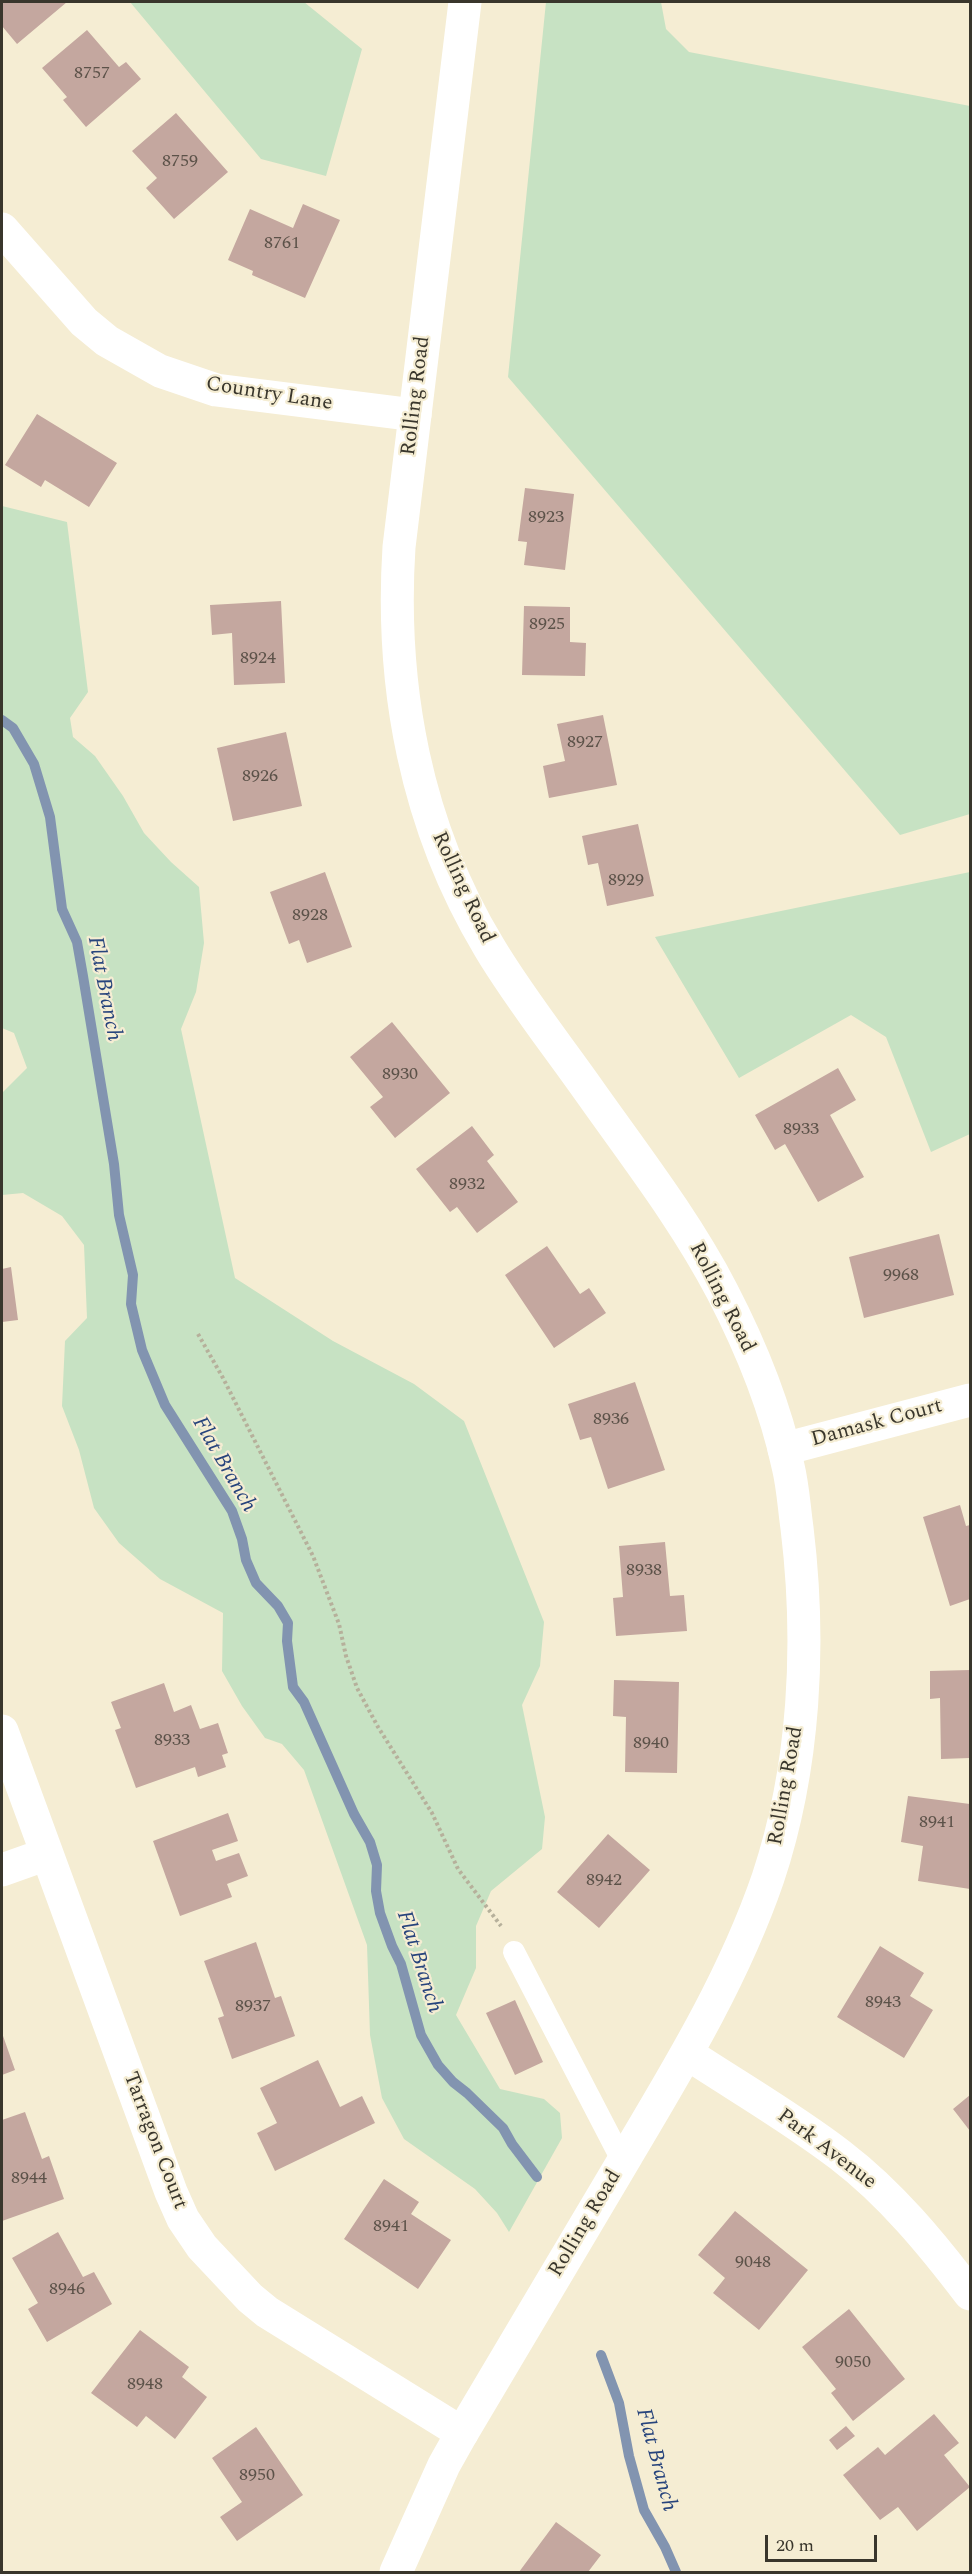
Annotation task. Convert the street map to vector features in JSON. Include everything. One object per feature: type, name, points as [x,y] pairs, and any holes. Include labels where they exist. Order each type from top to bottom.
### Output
[{"type":"street","name":"Rolling Road","points":[[396,2572],[444,2465],[688,2054],[737,1957],[768,1877],[785,1816],[798,1738],[804,1652],[801,1560],[789,1470],[758,1370],[722,1291],[678,1216],[489,948],[453,880],[426,807],[408,732],[402,691],[396,594],[399,547],[465,2]]},
{"type":"street","name":"Country Lane","points":[[2,229],[84,322],[107,341],[160,371],[216,390],[415,415]]},
{"type":"street","name":"Damask Court","points":[[784,1449],[970,1400]]},
{"type":"street","name":"Tarragon Court","points":[[2,1731],[171,2192],[183,2219],[202,2247],[228,2277],[267,2312],[462,2433]]},
{"type":"street","points":[[2,1870],[47,1854]]},
{"type":"street","name":"Park Avenue","points":[[688,2054],[840,2155],[893,2201],[970,2294]]},
{"type":"lane","points":[[514,1952],[623,2162]]},
{"type":"path","points":[[198,1334],[223,1378],[313,1556],[339,1624],[346,1656],[357,1688],[378,1728],[432,1813],[458,1869],[498,1921],[514,1952]]},
{"type":"green space","points":[[130,2],[304,2],[362,49],[326,176],[261,159]]},
{"type":"green space","points":[[546,2],[661,2],[666,29],[689,52],[970,106],[970,814],[900,835],[508,377]]},
{"type":"green space","points":[[2,506],[67,522],[88,692],[70,718],[73,737],[95,756],[123,796],[144,833],[199,887],[204,943],[196,992],[181,1029],[235,1278],[333,1341],[414,1384],[464,1421],[544,1622],[540,1666],[522,1705],[545,1817],[542,1849],[491,1891],[476,1926],[476,1968],[456,2015],[500,2089],[544,2099],[560,2113],[562,2138],[509,2232],[497,2213],[475,2189],[404,2139],[382,2098],[370,2035],[367,1945],[304,1770],[282,1744],[265,1738],[242,1706],[222,1671],[223,1613],[160,1579],[119,1543],[94,1508],[79,1450],[62,1406],[65,1341],[87,1318],[84,1245],[62,1216],[23,1193],[2,1195],[2,1093],[27,1068],[14,1033],[2,1028]]},
{"type":"green space","points":[[970,872],[970,1134],[931,1152],[886,1037],[851,1015],[739,1078],[655,937]]},
{"type":"building","points":[[2,2],[67,2],[17,44],[2,26]]},
{"type":"building","points":[[87,30],[119,67],[126,62],[141,79],[86,127],[63,100],[67,97],[42,68]]},
{"type":"building","points":[[176,113],[228,172],[174,219],[146,188],[157,178],[132,151]]},
{"type":"building","points":[[303,204],[340,220],[305,298],[252,275],[253,271],[228,260],[250,209],[293,228]]},
{"type":"building","points":[[37,414],[117,463],[89,507],[45,480],[41,487],[5,465]]},
{"type":"building","points":[[525,488],[574,494],[565,570],[524,565],[527,542],[518,541]]},
{"type":"building","points":[[281,601],[285,683],[234,685],[232,633],[212,635],[210,605]]},
{"type":"building","points":[[524,606],[570,607],[570,642],[586,643],[585,676],[522,675]]},
{"type":"building","points":[[603,715],[617,785],[549,798],[543,766],[565,761],[557,724]]},
{"type":"building","points":[[286,732],[302,806],[233,821],[217,748]]},
{"type":"building","points":[[638,824],[654,896],[607,906],[598,863],[588,865],[582,836]]},
{"type":"building","points":[[325,872],[352,947],[307,963],[299,940],[289,944],[270,892]]},
{"type":"building","points":[[392,1022],[450,1093],[395,1138],[370,1107],[383,1097],[350,1057]]},
{"type":"building","points":[[838,1068],[856,1100],[830,1115],[864,1177],[818,1202],[785,1144],[775,1150],[755,1115]]},
{"type":"building","points":[[472,1126],[494,1155],[487,1161],[518,1202],[477,1233],[457,1207],[450,1212],[416,1169]]},
{"type":"building","points":[[939,1234],[954,1295],[864,1318],[849,1257]]},
{"type":"building","points":[[547,1246],[580,1294],[589,1288],[606,1313],[554,1348],[505,1275]]},
{"type":"building","points":[[11,1267],[18,1320],[2,1322],[2,1269]]},
{"type":"building","points":[[635,1382],[665,1470],[608,1489],[591,1437],[580,1440],[568,1404]]},
{"type":"building","points":[[960,1505],[966,1526],[970,1525],[970,1599],[950,1606],[923,1517]]},
{"type":"building","points":[[665,1542],[670,1596],[684,1595],[687,1631],[616,1636],[613,1598],[623,1597],[619,1546]]},
{"type":"building","points":[[970,1670],[970,1758],[941,1759],[940,1698],[930,1699],[930,1671]]},
{"type":"building","points":[[614,1680],[679,1682],[677,1773],[625,1772],[626,1717],[613,1716]]},
{"type":"building","points":[[164,1683],[174,1712],[191,1705],[200,1729],[218,1723],[228,1753],[222,1755],[226,1767],[198,1777],[195,1767],[136,1788],[115,1730],[121,1728],[111,1702]]},
{"type":"building","points":[[908,1796],[970,1804],[970,1889],[918,1881],[923,1846],[901,1842]]},
{"type":"building","points":[[228,1813],[238,1841],[212,1850],[216,1861],[239,1853],[248,1876],[227,1884],[232,1897],[180,1916],[153,1841]]},
{"type":"building","points":[[608,1834],[650,1870],[599,1928],[557,1892]]},
{"type":"building","points":[[256,1942],[275,1998],[281,1996],[295,2036],[232,2059],[218,2018],[224,2016],[204,1961]]},
{"type":"building","points":[[880,1946],[924,1973],[910,1996],[933,2010],[904,2058],[837,2017]]},
{"type":"building","points":[[515,2000],[543,2062],[515,2075],[486,2013]]},
{"type":"building","points":[[2,2033],[15,2070],[2,2075]]},
{"type":"building","points":[[318,2060],[340,2107],[362,2096],[375,2123],[275,2171],[257,2133],[277,2123],[260,2088]]},
{"type":"building","points":[[970,2095],[970,2131],[953,2109]]},
{"type":"building","points":[[25,2112],[42,2159],[49,2156],[64,2199],[2,2221],[2,2120]]},
{"type":"building","points":[[384,2179],[419,2202],[411,2214],[451,2240],[418,2289],[344,2239]]},
{"type":"building","points":[[735,2211],[808,2270],[759,2330],[713,2293],[725,2278],[698,2255]]},
{"type":"building","points":[[58,2232],[83,2277],[94,2272],[112,2304],[47,2342],[28,2309],[38,2303],[12,2258]]},
{"type":"building","points":[[849,2309],[905,2379],[853,2421],[831,2393],[836,2389],[802,2347]]},
{"type":"building","points":[[140,2330],[189,2367],[182,2377],[207,2397],[175,2439],[146,2416],[137,2427],[91,2393]]},
{"type":"building","points":[[934,2414],[959,2443],[944,2455],[970,2487],[917,2531],[898,2507],[880,2520],[843,2475],[878,2447],[885,2455]]},
{"type":"building","points":[[846,2426],[855,2436],[837,2450],[829,2440]]},
{"type":"building","points":[[256,2427],[303,2495],[237,2541],[220,2517],[242,2502],[212,2458]]},
{"type":"building","points":[[556,2522],[601,2555],[588,2572],[519,2572]]},
{"type":"waterway","name":"Flat Branch","points":[[2,720],[13,728],[34,764],[50,817],[62,909],[77,942],[83,976],[114,1164],[119,1215],[133,1275],[131,1304],[142,1350],[165,1405],[232,1511],[242,1539],[246,1560],[256,1583],[278,1606],[288,1623],[287,1641],[293,1687],[304,1702],[354,1814],[370,1842],[377,1865],[376,1891],[380,1913],[401,1964],[421,2035],[438,2065],[503,2128],[537,2177]]},
{"type":"waterway","name":"Flat Branch","points":[[601,2355],[619,2403],[629,2456],[644,2510],[676,2572]]}]
